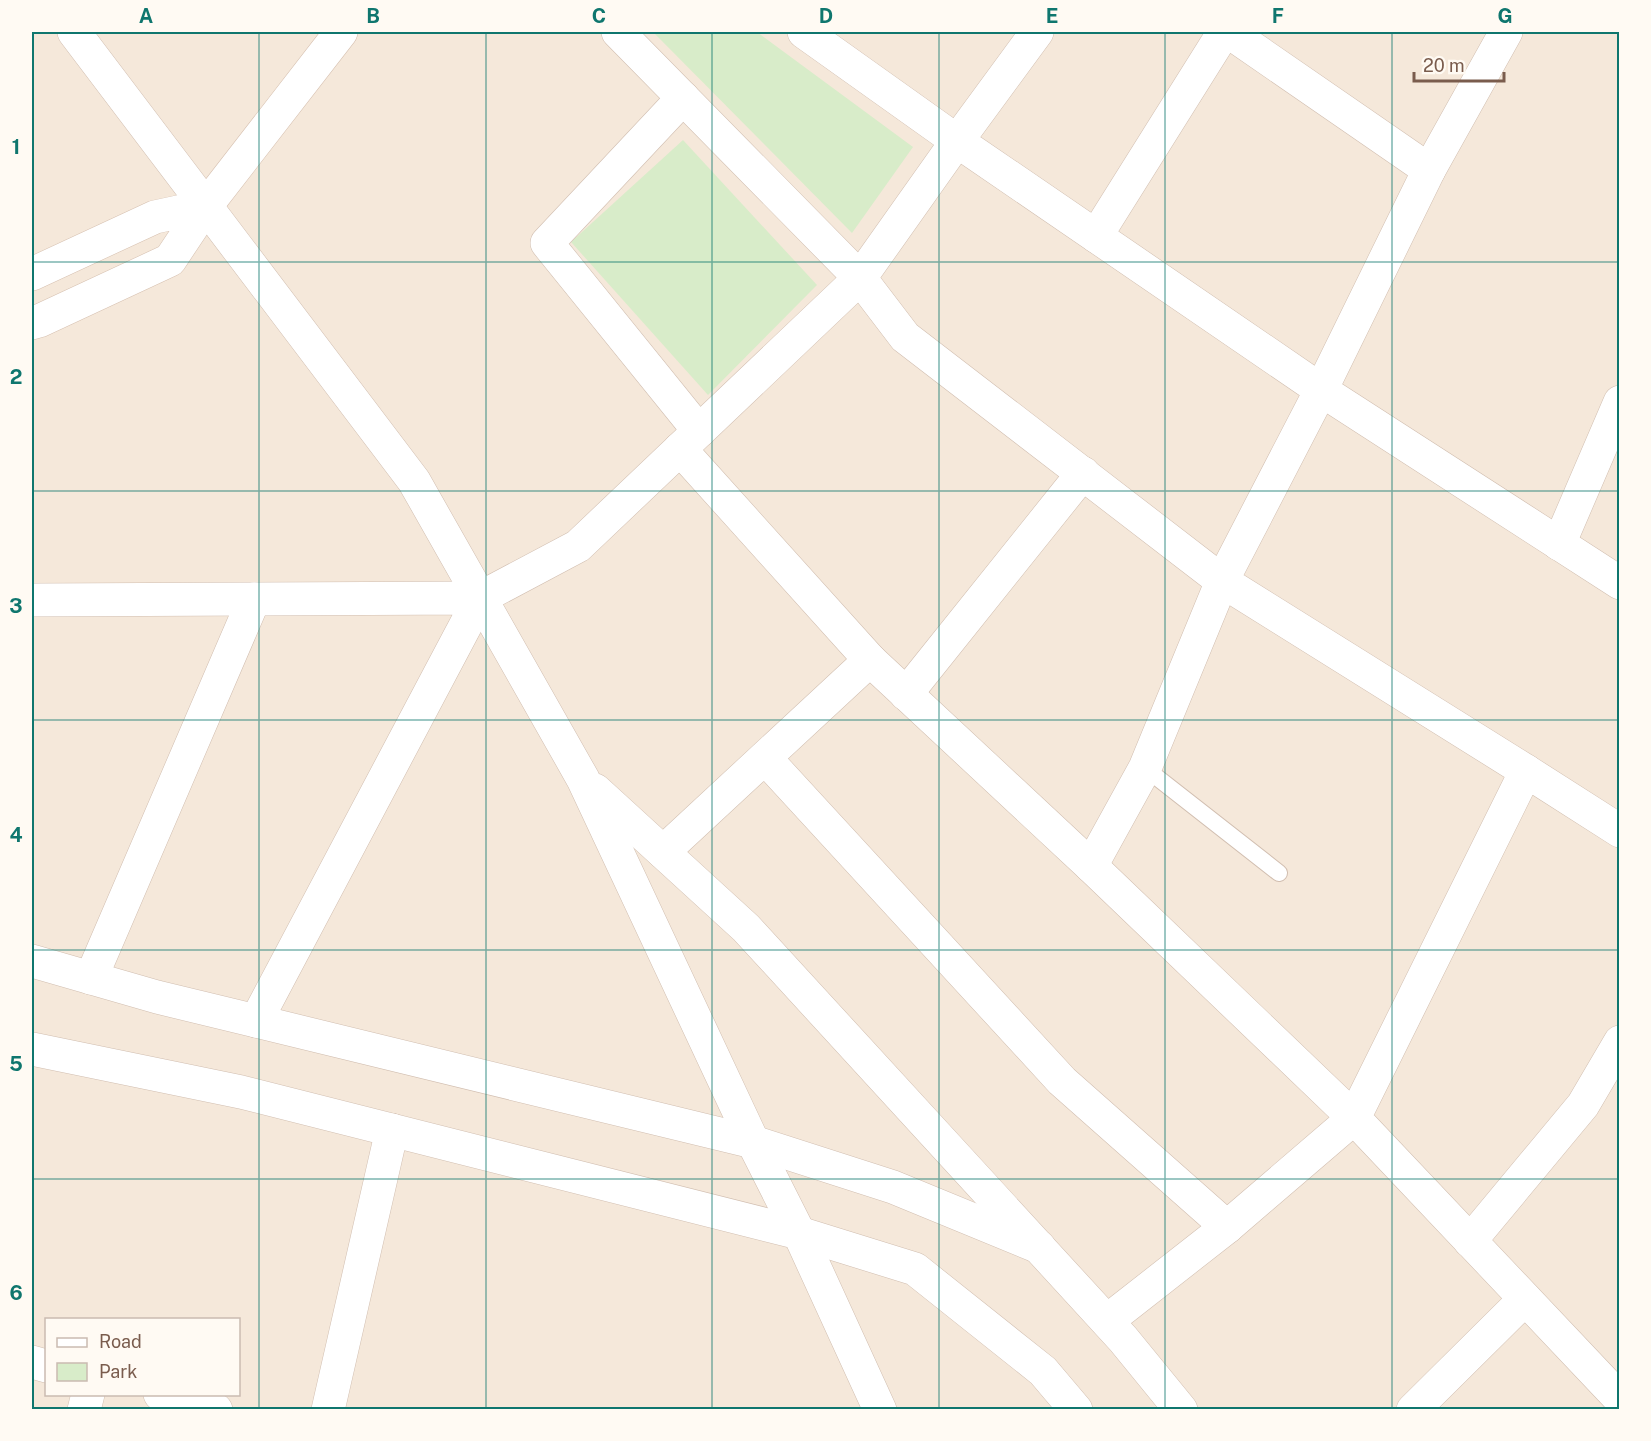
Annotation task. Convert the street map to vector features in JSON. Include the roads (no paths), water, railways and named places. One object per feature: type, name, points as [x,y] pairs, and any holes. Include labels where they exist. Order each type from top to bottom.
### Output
[{"type":"street","points":[[74,32],[414,481],[583,779],[753,1142],[799,1233],[880,1410]]},
{"type":"street","points":[[32,323],[170,260],[206,206],[341,32]]},
{"type":"street","points":[[618,32],[860,278],[905,337],[1222,581],[1620,831]]},
{"type":"street","points":[[804,32],[957,141],[1321,390],[1620,583]]},
{"type":"street","points":[[32,600],[480,598],[578,546],[860,278],[1037,32]]},
{"type":"street","points":[[1096,236],[1224,32]]},
{"type":"street","points":[[1229,32],[1429,170]]},
{"type":"street","points":[[1091,866],[1145,768],[1222,581],[1321,390],[1429,170],[1506,32]]},
{"type":"street","points":[[683,98],[547,243],[689,440],[870,660],[1091,866],[1354,1118],[1620,1399]]},
{"type":"street","points":[[32,274],[155,217],[206,206]]},
{"type":"street","points":[[1559,544],[1620,402]]},
{"type":"street","points":[[906,694],[1083,473]]},
{"type":"street","points":[[256,1021],[480,598]]},
{"type":"street","points":[[91,978],[254,599]]},
{"type":"street","points":[[663,852],[870,660]]},
{"type":"street","points":[[765,758],[1062,1081],[1227,1227]]},
{"type":"street","points":[[1107,1321],[1227,1227],[1354,1118],[1526,771]]},
{"type":"street","points":[[583,779],[746,928],[1107,1321],[1181,1410]]},
{"type":"street","points":[[32,961],[157,997],[753,1142],[893,1187],[1039,1247]]},
{"type":"street","points":[[1470,1241],[1583,1106],[1620,1042]]},
{"type":"street","points":[[32,1049],[241,1092],[799,1233],[915,1269],[1043,1371],[1076,1410]]},
{"type":"street","points":[[328,1410],[392,1130]]},
{"type":"street","points":[[1413,1410],[1525,1299]]},
{"type":"street","points":[[164,1396],[216,1410]]},
{"type":"lane","points":[[1145,768],[1279,873]]}]
